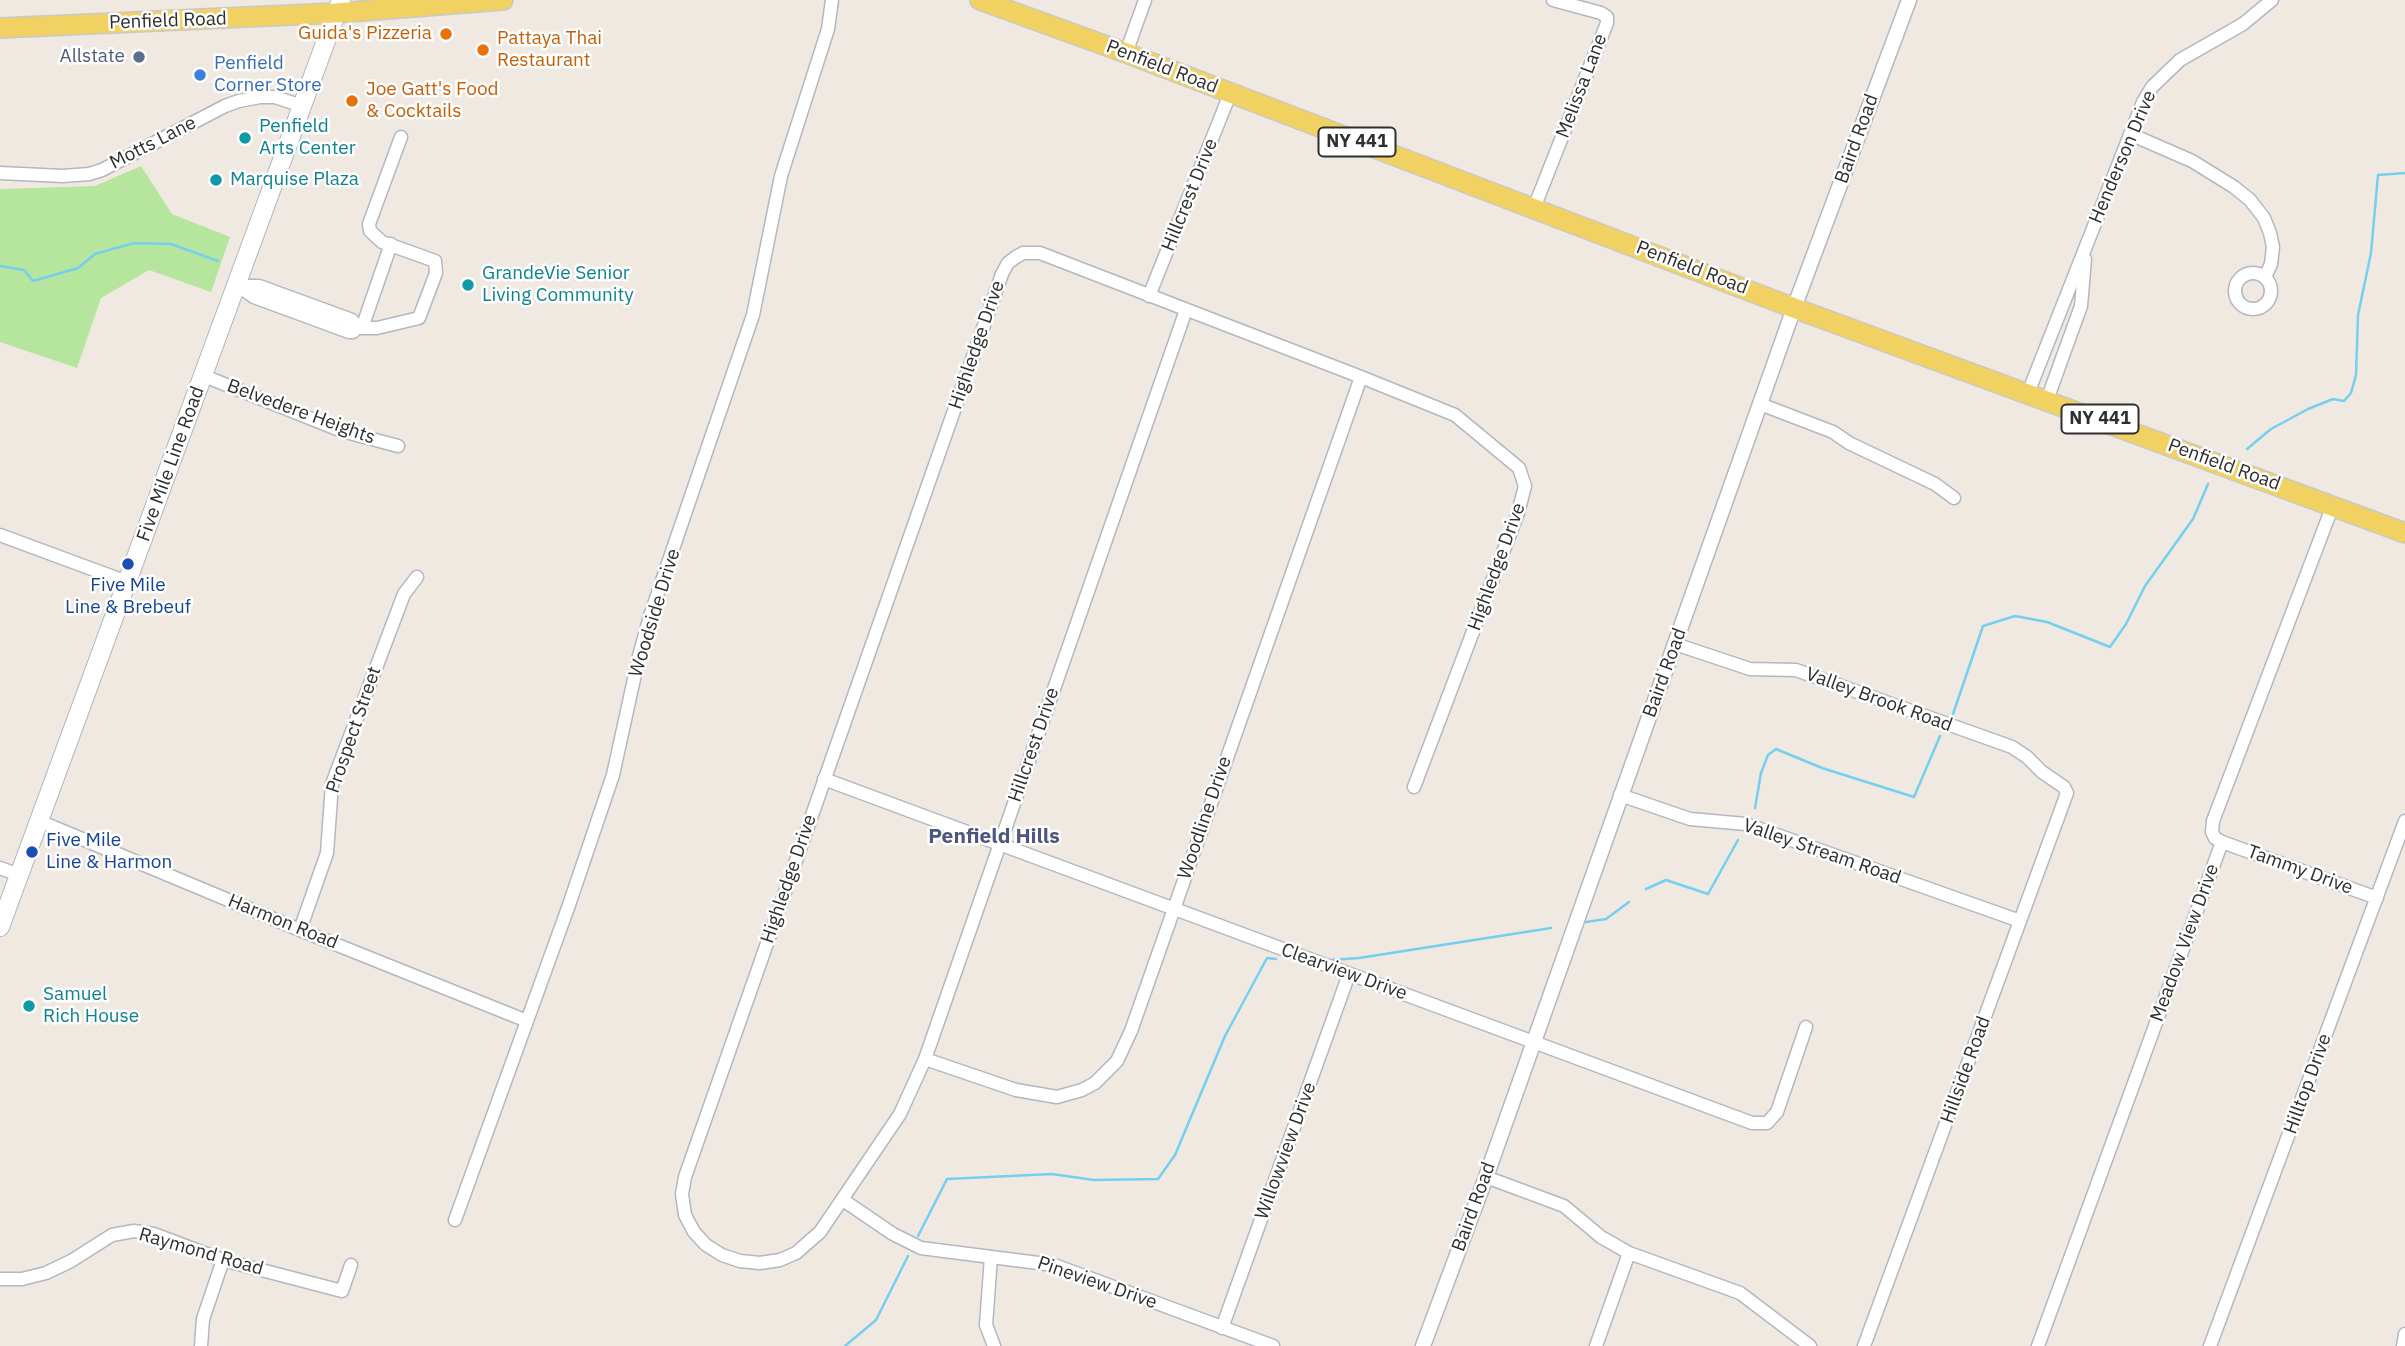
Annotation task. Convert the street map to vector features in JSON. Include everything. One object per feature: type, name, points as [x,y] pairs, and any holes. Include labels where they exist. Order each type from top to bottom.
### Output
[{"type":"main road","name":"Penfield Road","points":[[0,28],[338,7],[503,0]]},
{"type":"main road","name":"Penfield Road","points":[[980,0],[1794,308],[2405,533]]},
{"type":"main road","name":"Five Mile Line Road","points":[[0,927],[338,7]]},
{"type":"street","name":"Woodside Drive","points":[[455,1220],[601,816],[650,616],[743,348],[760,288],[781,176],[828,29],[832,0]]},
{"type":"street","points":[[1126,53],[1145,0]]},
{"type":"street","name":"Melissa Lane","points":[[1534,208],[1607,23],[1607,17],[1601,13],[1553,0]]},
{"type":"street","name":"Baird Road","points":[[1423,1346],[1486,1177],[1794,308],[1909,0]]},
{"type":"street","name":"Henderson Drive","points":[[2028,393],[2130,134],[2152,87],[2195,49],[2243,24],[2272,0]]},
{"type":"street","name":"Hillcrest Drive","points":[[1149,296],[1230,94]]},
{"type":"street","name":"Motts Lane","points":[[0,173],[71,176],[89,174],[239,101],[275,97],[302,106]]},
{"type":"street","points":[[2130,134],[2192,161],[2250,200],[2264,218],[2273,247],[2272,264],[2266,277]]},
{"type":"street","points":[[360,327],[377,328],[416,319],[421,315],[437,267],[435,261],[377,239],[370,231],[369,224],[401,137]]},
{"type":"street","points":[[237,286],[254,298],[353,332],[360,327],[391,244]]},
{"type":"street","name":"Henderson Drive","points":[[2048,400],[2081,306],[2085,248]]},
{"type":"street","name":"Highledge Drive","points":[[735,1260],[706,1245],[694,1232],[683,1205],[685,1177],[1008,263],[1023,253],[1040,253],[1361,377],[1455,415],[1514,463],[1524,480],[1518,513],[1414,787]]},
{"type":"street","name":"Hillcrest Drive","points":[[735,1260],[760,1263],[780,1260],[796,1253],[820,1232],[900,1114],[925,1059],[1186,310]]},
{"type":"street","name":"Belvedere Heights","points":[[204,376],[342,431],[398,446]]},
{"type":"street","name":"Woodline Drive","points":[[925,1059],[1045,1097],[1071,1094],[1095,1083],[1117,1061],[1125,1047],[1361,377]]},
{"type":"street","points":[[1760,404],[1833,432],[1849,443],[1935,484],[1955,498]]},
{"type":"street","name":"Meadow View Drive","points":[[2038,1346],[2222,842],[2213,835],[2213,821],[2333,505]]},
{"type":"street","points":[[0,534],[127,582]]},
{"type":"street","name":"Prospect Street","points":[[300,930],[327,853],[331,784],[404,594],[417,577]]},
{"type":"street","name":"Valley Brook Road","points":[[1675,644],[1750,669],[1796,670],[2012,747],[2064,787],[2067,793]]},
{"type":"street","name":"Clearview Drive","points":[[824,779],[1760,1125],[1772,1120],[1777,1112],[1806,1027]]},
{"type":"street","name":"Hillside Road","points":[[1864,1346],[2067,793]]},
{"type":"street","name":"Valley Stream Road","points":[[1620,795],[1690,819],[1746,824],[2020,921]]},
{"type":"street","name":"Harmon Road","points":[[39,821],[527,1021]]},
{"type":"street","name":"Hilltop Drive","points":[[2210,1346],[2405,821]]},
{"type":"street","name":"Tammy Drive","points":[[2222,842],[2377,898]]},
{"type":"street","points":[[0,868],[19,875]]},
{"type":"street","name":"Willowview Drive","points":[[1222,1328],[1349,974]]},
{"type":"street","points":[[1486,1177],[1564,1206],[1601,1237],[1629,1253],[1740,1293],[1810,1346]]},
{"type":"street","name":"Pineview Drive","points":[[843,1200],[893,1234],[922,1248],[1054,1265],[1273,1346]]},
{"type":"street","name":"Raymond Road","points":[[0,1279],[22,1279],[46,1273],[71,1261],[102,1239],[123,1231],[154,1234],[223,1260],[342,1291],[351,1265]]},
{"type":"street","points":[[1596,1346],[1629,1253]]},
{"type":"street","points":[[991,1257],[986,1325],[994,1346]]},
{"type":"street","points":[[201,1346],[205,1308],[223,1260]]},
{"type":"street","points":[[2403,1346],[2405,1334]]},
{"type":"green space","points":[[141,166],[172,214],[230,237],[211,292],[149,270],[101,298],[77,368],[0,342],[0,189],[95,186]]},
{"type":"waterway","points":[[2247,449],[2271,429],[2308,409],[2333,399],[2344,401],[2351,393],[2356,375],[2358,315],[2371,253],[2378,175],[2405,173]]},
{"type":"waterway","points":[[0,266],[24,270],[33,281],[78,268],[95,254],[134,243],[171,244],[218,261]]},
{"type":"waterway","points":[[1953,714],[1983,626],[2015,616],[2047,622],[2110,647],[2126,624],[2145,586],[2193,519],[2208,484]]},
{"type":"waterway","points":[[1755,808],[1761,773],[1768,755],[1776,749],[1822,768],[1914,797],[1940,736]]},
{"type":"waterway","points":[[1646,889],[1666,880],[1708,894],[1738,840]]},
{"type":"waterway","points":[[1586,922],[1606,919],[1629,902]]},
{"type":"waterway","points":[[1331,960],[1551,928]]},
{"type":"waterway","points":[[918,1236],[947,1179],[1052,1174],[1094,1180],[1158,1179],[1175,1155],[1225,1036],[1267,958],[1276,959]]},
{"type":"waterway","points":[[845,1346],[876,1320],[908,1256]]},
{"type":"place","name":"Guida's Pizzeria","points":[[446,34]]},
{"type":"place","name":"Pattaya Thai Restaurant","points":[[483,50]]},
{"type":"place","name":"Allstate","points":[[139,57]]},
{"type":"place","name":"Penfield Corner Store","points":[[200,75]]},
{"type":"place","name":"Joe Gatt's Food & Cocktails","points":[[352,101]]},
{"type":"place","name":"Penfield Arts Center","points":[[245,138]]},
{"type":"place","name":"Marquise Plaza","points":[[216,180]]},
{"type":"place","name":"GrandeVie Senior Living Community","points":[[468,285]]},
{"type":"place","name":"Five Mile Line & Brebeuf","points":[[128,564]]},
{"type":"place","name":"Five Mile Line & Harmon","points":[[32,852]]},
{"type":"place","name":"Samuel Rich House","points":[[29,1006]]},
{"type":"district","name":"Penfield Hills","points":[[994,837]]}]
